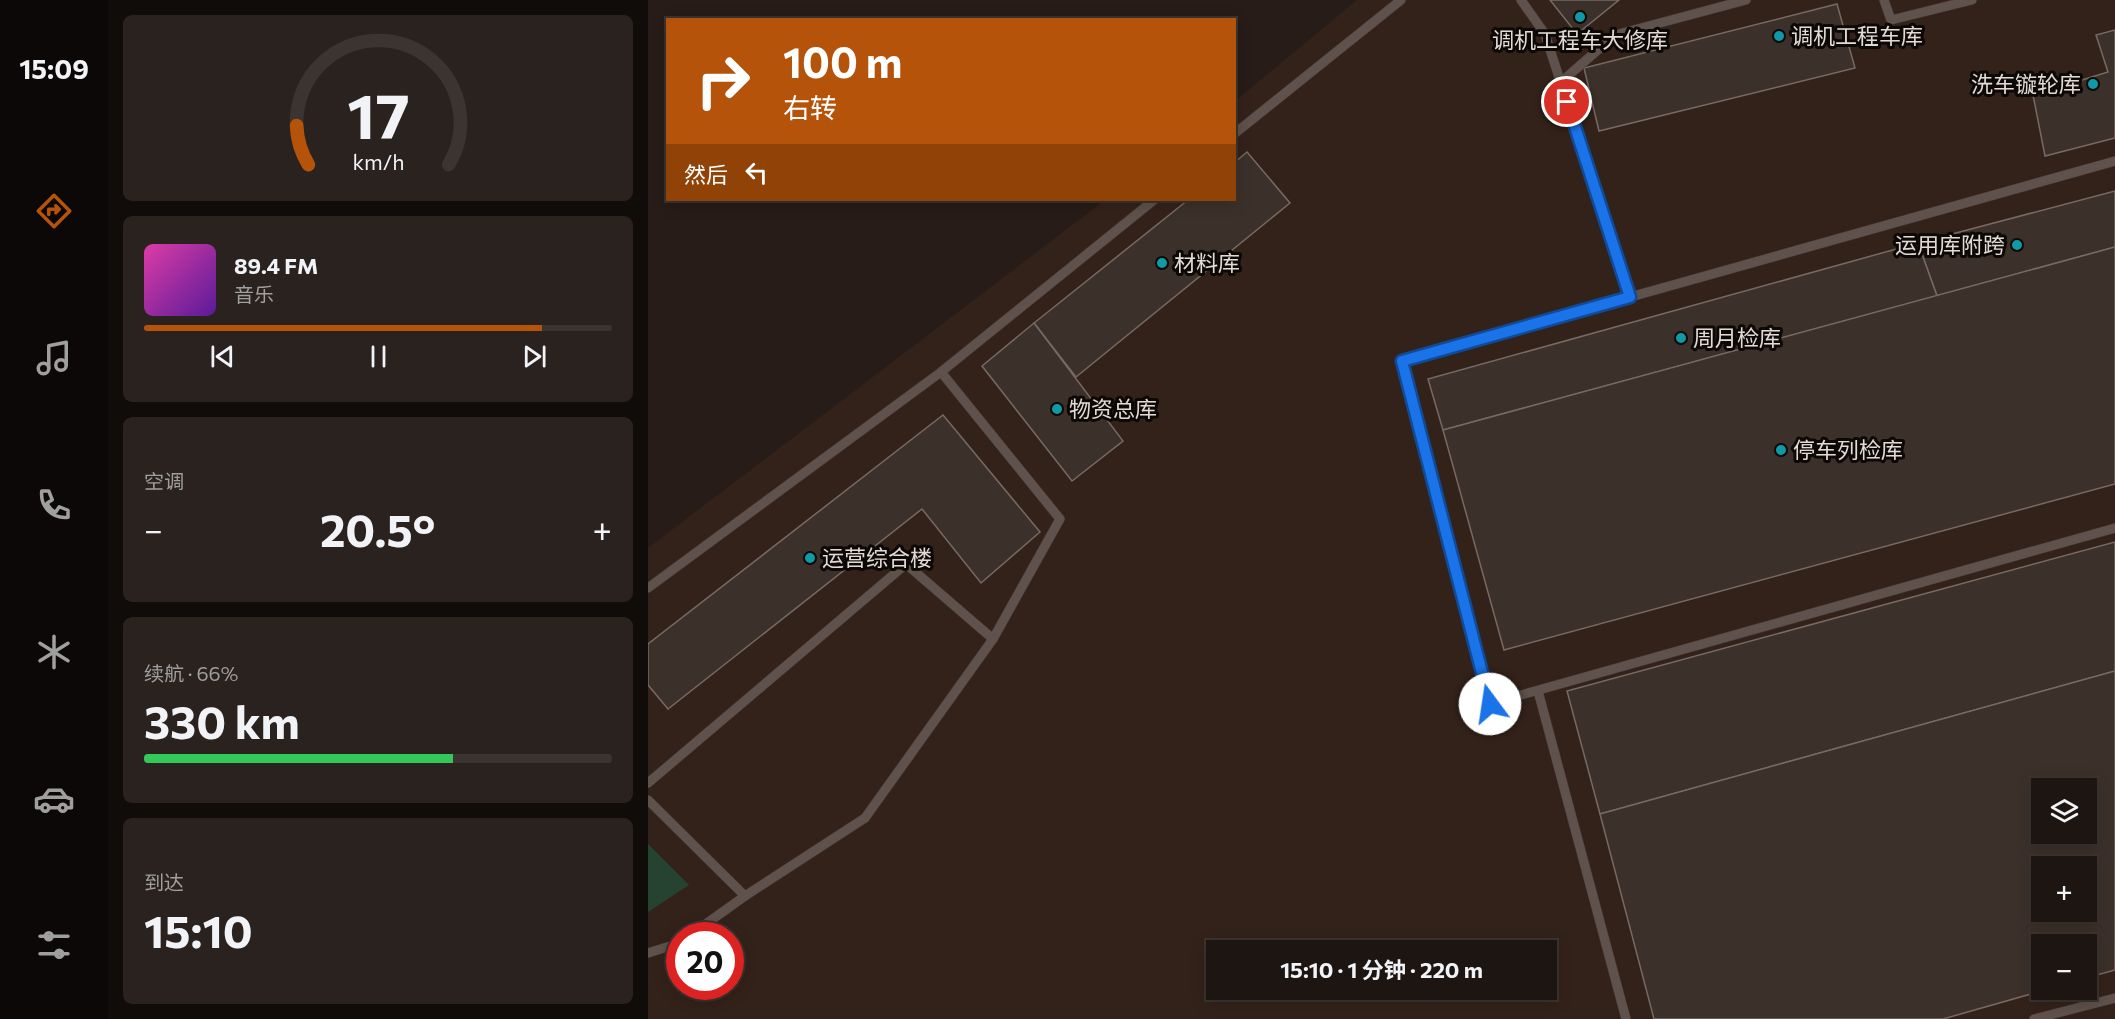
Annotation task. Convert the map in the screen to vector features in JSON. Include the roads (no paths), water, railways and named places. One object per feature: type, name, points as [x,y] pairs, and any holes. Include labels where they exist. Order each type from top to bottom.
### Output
[{"type":"lane","points":[[1236,132],[1401,0]]},
{"type":"lane","points":[[1521,0],[1545,34],[1630,297]]},
{"type":"lane","points":[[1561,82],[1615,35],[1746,0]]},
{"type":"lane","points":[[1884,0],[1892,20],[1972,0]]},
{"type":"lane","points":[[2115,161],[1402,361],[1490,704],[2115,528]]},
{"type":"lane","points":[[648,588],[941,372],[1153,201]]},
{"type":"lane","points":[[709,922],[866,818],[993,639],[1060,519],[941,372]]},
{"type":"lane","points":[[648,783],[906,564],[993,639]]},
{"type":"lane","points":[[1538,691],[1626,1019]]},
{"type":"lane","points":[[648,800],[745,896]]},
{"type":"lane","points":[[648,953],[666,947]]},
{"type":"lane","points":[[2034,1019],[2115,998]]},
{"type":"place","name":"调机工程车大修库","points":[[1580,17]]},
{"type":"place","name":"调机工程车库","points":[[1779,36]]},
{"type":"place","name":"洗车镟轮库","points":[[2093,84]]},
{"type":"place","name":"运用库附跨","points":[[2017,245]]},
{"type":"place","name":"材料库","points":[[1162,263]]},
{"type":"place","name":"周月检库","points":[[1681,338]]},
{"type":"place","name":"物资总库","points":[[1057,409]]},
{"type":"place","name":"停车列检库","points":[[1781,450]]},
{"type":"place","name":"运营综合楼","points":[[810,558]]}]
